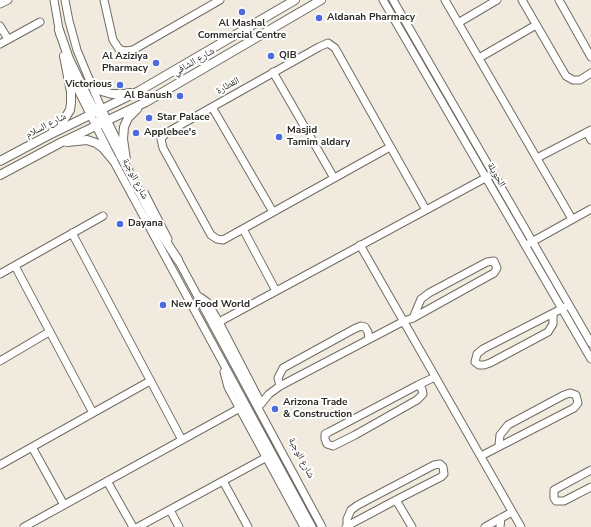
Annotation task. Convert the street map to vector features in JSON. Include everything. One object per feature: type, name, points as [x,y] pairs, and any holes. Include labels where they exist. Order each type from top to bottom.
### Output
[{"type":"main road","name":"شارع الشافي","points":[[99,117],[146,102],[321,0]]},
{"type":"main road","name":"شارع الشافي","points":[[99,117],[139,91],[292,1]]},
{"type":"main road","points":[[59,30],[69,59],[92,106],[160,232],[178,260]]},
{"type":"main road","points":[[49,135],[65,118],[70,110],[71,92],[64,56]]},
{"type":"main road","points":[[32,157],[47,145],[146,91],[180,67]]},
{"type":"main road","points":[[90,81],[98,90],[108,93],[124,94],[139,91]]},
{"type":"main road","points":[[126,160],[123,139],[124,127],[128,118],[146,102]]},
{"type":"main road","points":[[0,175],[60,143],[99,117]]},
{"type":"main road","name":"شارع السلام","points":[[0,161],[49,135],[99,117]]},
{"type":"main road","points":[[60,143],[87,140],[96,143],[103,148],[113,160]]},
{"type":"street","points":[[0,4],[8,0]]},
{"type":"street","name":"شارع الوجبة","points":[[54,0],[64,56],[75,84],[99,117],[126,160],[178,260],[322,527]]},
{"type":"street","name":"شارع الوجبة","points":[[65,0],[69,22],[77,50],[90,81],[99,117],[113,160],[312,527]]},
{"type":"street","points":[[104,0],[113,40],[119,49],[125,51],[133,50],[220,0]]},
{"type":"street","name":"الحويلة","points":[[383,0],[591,359]]},
{"type":"street","name":"الحويلة","points":[[393,0],[591,343]]},
{"type":"street","points":[[445,0],[572,220]]},
{"type":"street","points":[[458,23],[497,0]]},
{"type":"street","points":[[522,0],[566,76],[570,79],[580,80],[591,73]]},
{"type":"street","points":[[559,0],[591,57]]},
{"type":"street","points":[[0,44],[40,22]]},
{"type":"street","points":[[479,58],[536,25]]},
{"type":"street","points":[[0,26],[8,39]]},
{"type":"street","name":"القطارة","points":[[390,147],[223,240],[217,239],[211,235],[163,148],[161,139],[166,133],[273,72],[318,47],[328,44],[335,48],[426,210]]},
{"type":"street","points":[[424,69],[431,65]]},
{"type":"street","points":[[273,72],[334,178]]},
{"type":"street","points":[[212,107],[273,212]]},
{"type":"street","points":[[537,158],[589,131],[591,140]]},
{"type":"street","points":[[219,322],[493,174]]},
{"type":"street","points":[[525,245],[591,209]]},
{"type":"street","points":[[0,274],[103,216]]},
{"type":"street","points":[[242,229],[276,291]]},
{"type":"street","points":[[72,233],[182,440]]},
{"type":"street","points":[[360,245],[521,527]]},
{"type":"street","points":[[261,404],[272,391],[280,386],[369,339],[413,318],[494,273],[497,268],[494,261],[486,262],[429,293],[421,299],[413,318]]},
{"type":"street","points":[[15,266],[93,413]]},
{"type":"street","name":"شارع الوجبة","points":[[198,296],[207,302],[219,322],[327,527]]},
{"type":"street","points":[[553,314],[553,324],[548,332],[490,363],[484,365],[475,362],[478,354],[483,349],[553,314],[562,310],[569,305]]},
{"type":"street","points":[[280,386],[278,378],[284,368],[354,329],[361,326],[365,327],[368,332],[369,339]]},
{"type":"street","points":[[0,361],[50,332]]},
{"type":"street","name":"شارع الوجبة","points":[[221,360],[228,386],[304,527]]},
{"type":"street","points":[[418,385],[422,389],[423,394],[417,400],[333,446],[328,444],[325,439],[326,434],[329,432],[418,385],[435,377]]},
{"type":"street","points":[[0,465],[150,381]]},
{"type":"street","points":[[255,392],[264,393],[272,391]]},
{"type":"street","points":[[481,456],[574,408],[578,403],[576,395],[570,393],[564,395],[508,425],[500,434],[500,445]]},
{"type":"street","points":[[24,527],[240,408]]},
{"type":"street","points":[[32,447],[64,505]]},
{"type":"street","points":[[138,527],[267,457]]},
{"type":"street","points":[[440,464],[443,467],[444,474],[441,477],[347,527],[351,510],[358,505],[434,465],[440,464]]},
{"type":"street","points":[[591,470],[554,490],[554,498],[556,501],[564,501],[591,487]]},
{"type":"street","points":[[223,480],[248,527]]},
{"type":"street","points":[[107,481],[132,527]]},
{"type":"street","points":[[396,500],[412,527]]},
{"type":"street","points":[[170,510],[179,527]]},
{"type":"street","points":[[485,527],[512,512]]},
{"type":"street","points":[[500,527],[501,518]]},
{"type":"place","name":"Al Mashal Commercial Centre","points":[[242,12]]},
{"type":"place","name":"Aldanah Pharmacy","points":[[319,18]]},
{"type":"place","name":"QIB","points":[[271,56]]},
{"type":"place","name":"Al Aziziya Pharmacy","points":[[156,63]]},
{"type":"place","name":"Victorious","points":[[120,85]]},
{"type":"place","name":"Al Banush","points":[[180,96]]},
{"type":"place","name":"Star Palace","points":[[149,118]]},
{"type":"place","name":"Applebee's","points":[[136,133]]},
{"type":"place","name":"Masjid Tamim aldary","points":[[279,137]]},
{"type":"place","name":"Dayana","points":[[120,224]]},
{"type":"place","name":"New Food World","points":[[163,305]]},
{"type":"place","name":"Arizona Trade & Construction","points":[[275,409]]}]
